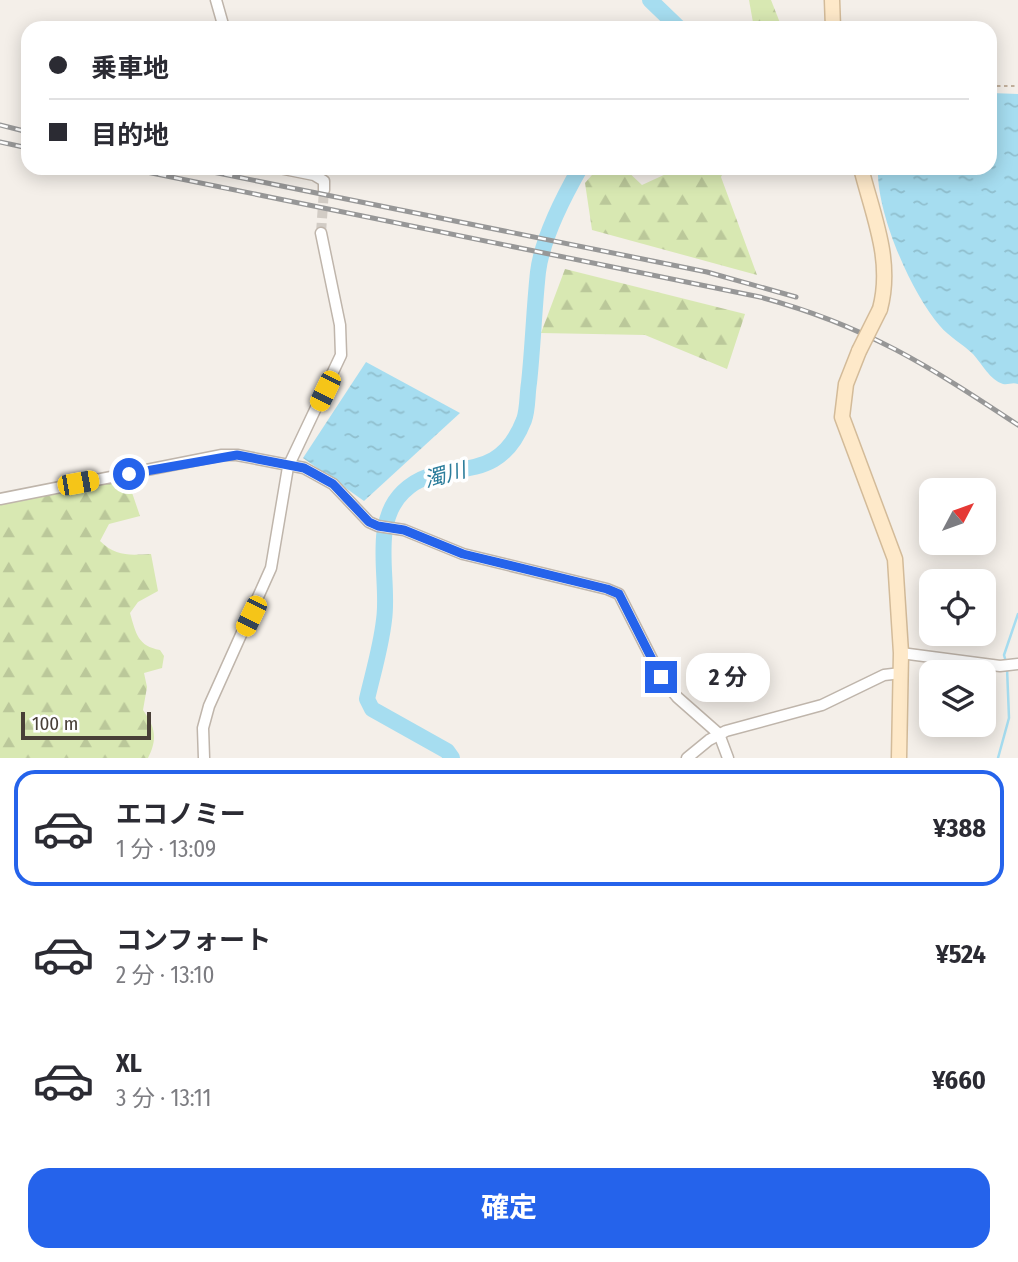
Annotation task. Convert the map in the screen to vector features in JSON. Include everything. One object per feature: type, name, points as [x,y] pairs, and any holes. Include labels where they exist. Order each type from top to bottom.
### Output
[{"type":"street","points":[[216,0],[222,21]]},
{"type":"street","points":[[832,0],[833,21]]},
{"type":"street","points":[[314,175],[324,181],[324,190]]},
{"type":"street","points":[[863,175],[885,259],[884,292],[880,309],[846,384],[842,417],[895,559],[901,653],[899,758]]},
{"type":"street","points":[[204,758],[203,728],[209,706],[271,568],[288,467],[341,355],[340,325],[321,233]]},
{"type":"street","points":[[0,499],[222,456],[237,455],[304,468],[326,480],[369,522],[378,526],[404,530],[463,554],[619,594],[661,677],[677,697],[719,734],[728,758]]},
{"type":"street","points":[[901,653],[1000,666],[1018,664]]},
{"type":"street","points":[[687,758],[719,734],[822,705],[884,675],[901,673]]},
{"type":"path","points":[[997,86],[1018,86]]},
{"type":"green space","points":[[749,0],[771,0],[779,21],[753,21]]},
{"type":"green space","points":[[592,175],[631,175],[642,185],[664,175],[722,175],[757,275],[592,230],[585,183]]},
{"type":"green space","points":[[565,269],[745,314],[727,369],[645,335],[541,333]]},
{"type":"green space","points":[[127,478],[140,516],[109,524],[100,541],[118,552],[130,555],[151,554],[158,591],[138,602],[130,613],[142,642],[160,650],[164,656],[162,668],[144,673],[147,687],[143,710],[154,733],[148,758],[0,758],[0,503]]},
{"type":"water","points":[[997,93],[1018,94],[1018,384],[1003,384],[994,379],[973,354],[944,330],[929,312],[897,251],[878,175],[997,175]]},
{"type":"water","points":[[366,362],[460,413],[364,501],[303,458]]},
{"type":"waterway","name":"濁川","points":[[650,0],[672,21]]},
{"type":"waterway","name":"濁川","points":[[452,758],[447,751],[372,709],[367,699],[384,620],[383,553],[387,520],[393,505],[403,492],[418,481],[434,474],[484,464],[499,456],[512,442],[526,411],[540,259],[554,218],[576,175]]},
{"type":"waterway","points":[[1006,662],[1004,655],[1018,614]]},
{"type":"waterway","points":[[998,758],[1009,718],[1007,668]]},
{"type":"tunnel","points":[[321,233],[324,190]]},
{"type":"railway","points":[[0,125],[21,130]]},
{"type":"railway","points":[[0,142],[21,146]]},
{"type":"railway","points":[[161,175],[760,297],[798,308],[895,349],[1018,425]]},
{"type":"railway","points":[[228,175],[707,272],[796,297]]},
{"type":"route","points":[[129,474],[237,455],[304,468],[333,484],[369,522],[378,526],[404,530],[463,554],[619,594],[661,677]]}]
